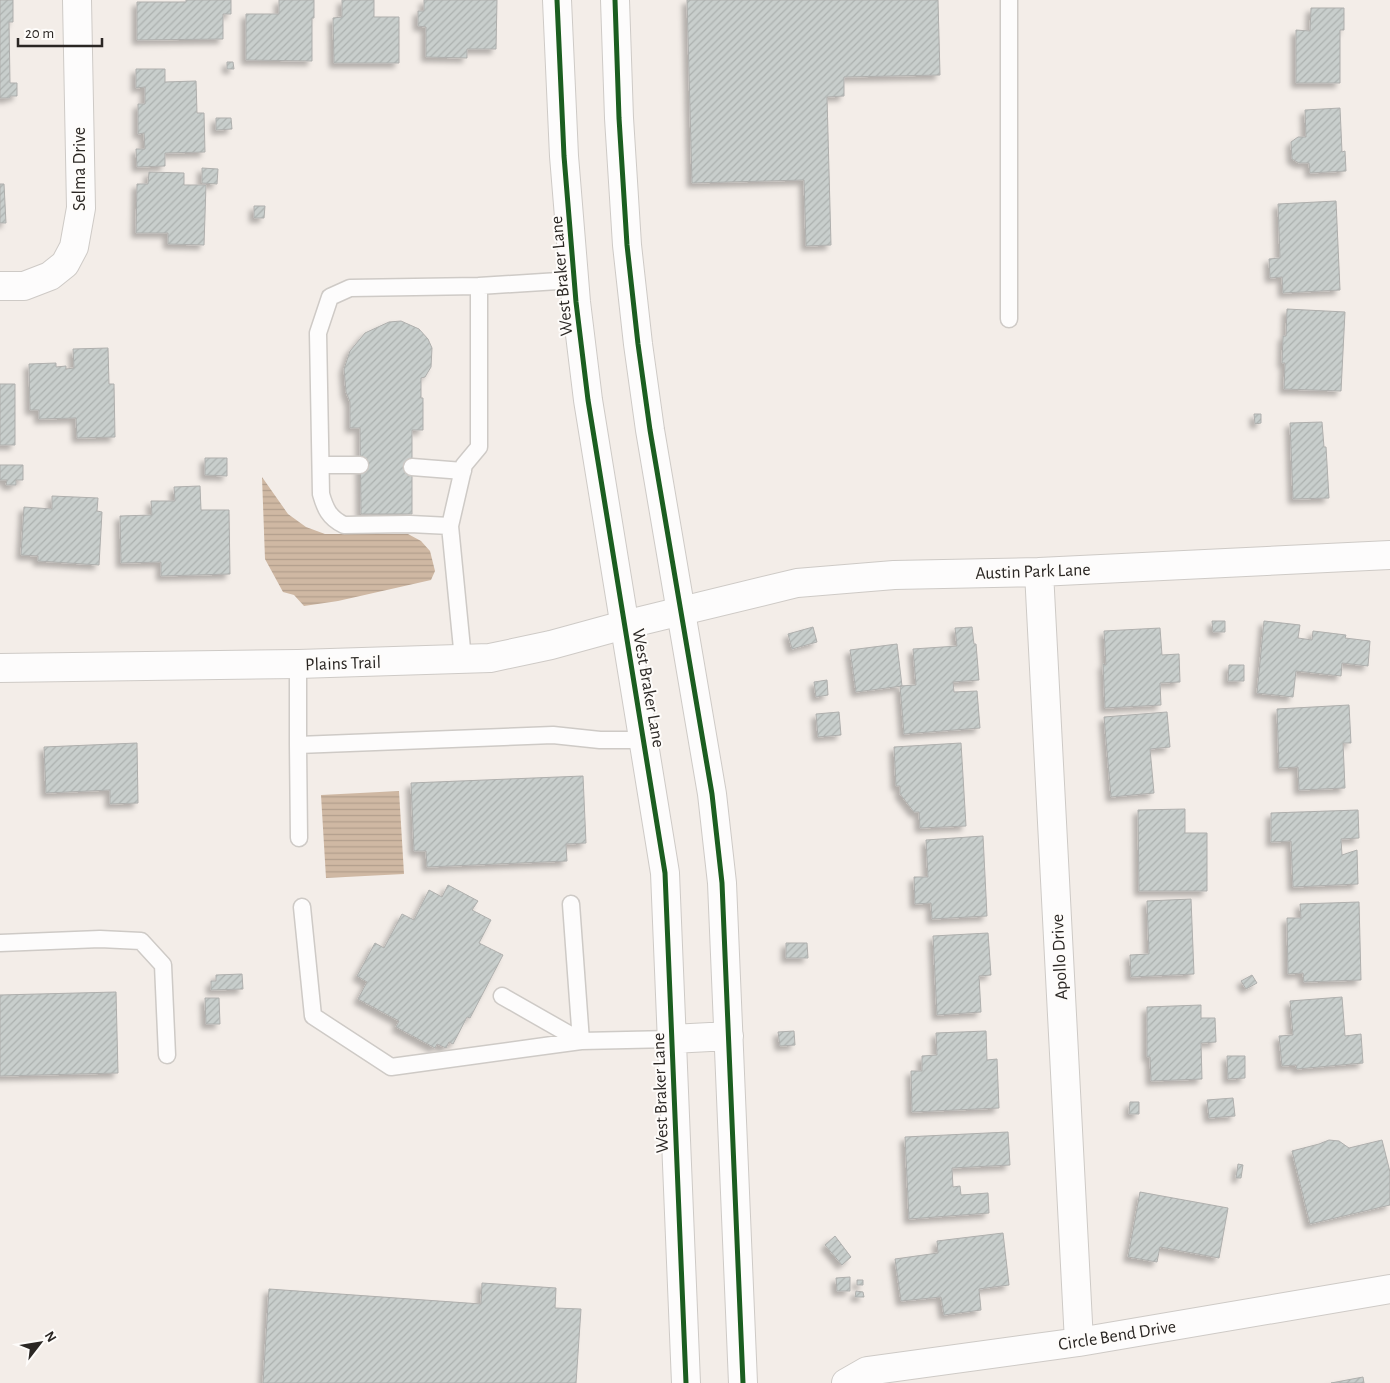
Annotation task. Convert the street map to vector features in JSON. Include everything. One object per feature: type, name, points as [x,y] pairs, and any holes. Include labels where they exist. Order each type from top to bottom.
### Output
[{"type":"street","name":"Selma Drive","points":[[0,286],[24,286],[50,276],[65,264],[74,247],[81,208],[77,0]]},
{"type":"street","name":"West Braker Lane","points":[[557,0],[564,156],[574,280],[588,400],[665,873],[686,1383]]},
{"type":"street","points":[[615,0],[619,118],[627,245],[650,430],[712,794],[722,883],[743,1383]]},
{"type":"street","name":"Austin Park Lane","points":[[680,611],[796,583],[894,575],[1039,572],[1390,556]]},
{"type":"street","name":"Apollo Drive","points":[[1039,572],[1079,1342]]},
{"type":"street","name":"Plains Trail","points":[[0,668],[298,664],[463,659],[498,656],[551,645],[680,611]]},
{"type":"street","points":[[672,1039],[729,1036]]},
{"type":"street","name":"Circle Bend Drive","points":[[846,1383],[868,1371],[1079,1342],[1390,1288]]},
{"type":"lane","points":[[1009,0],[1009,319]]},
{"type":"lane","points":[[450,526],[410,524],[344,525],[336,521],[325,509],[321,494],[318,333],[330,297],[350,288],[479,286],[574,280]]},
{"type":"lane","points":[[463,659],[450,526],[464,465],[479,447],[479,286]]},
{"type":"lane","points":[[321,466],[360,465]]},
{"type":"lane","points":[[412,467],[463,471]]},
{"type":"lane","points":[[298,664],[299,838]]},
{"type":"lane","points":[[298,745],[553,735],[600,740],[644,740]]},
{"type":"lane","points":[[571,904],[581,1041]]},
{"type":"lane","points":[[302,907],[313,1016],[391,1067],[581,1041],[672,1039]]},
{"type":"lane","points":[[0,942],[100,939],[141,941],[163,965],[167,1055]]},
{"type":"lane","points":[[502,996],[581,1041]]},
{"type":"shaded area","points":[[262,477],[288,514],[306,527],[325,534],[408,534],[421,541],[430,551],[435,571],[431,580],[338,601],[304,606],[294,595],[283,592],[265,559]]},
{"type":"shaded area","points":[[399,791],[404,874],[326,878],[321,795]]},
{"type":"building","points":[[0,0],[13,0],[13,22],[9,22],[10,83],[17,83],[17,96],[10,96],[10,98],[0,98]]},
{"type":"building","points":[[186,0],[231,0],[231,14],[223,14],[223,39],[137,40],[137,2],[186,2]]},
{"type":"building","points":[[279,0],[314,0],[312,61],[246,60],[246,14],[279,14]]},
{"type":"building","points":[[342,0],[374,0],[374,17],[399,17],[399,63],[334,63],[333,18],[342,17]]},
{"type":"building","points":[[424,0],[497,0],[496,49],[467,49],[467,58],[426,57],[426,27],[418,26],[418,11],[424,11]]},
{"type":"building","points":[[687,0],[938,0],[940,75],[844,77],[844,96],[827,97],[831,245],[806,246],[804,180],[692,183]]},
{"type":"building","points":[[1311,8],[1344,8],[1344,30],[1340,30],[1340,83],[1296,83],[1296,30],[1310,31]]},
{"type":"building","points":[[227,62],[233,62],[234,69],[227,69]]},
{"type":"building","points":[[136,69],[165,69],[165,82],[196,81],[197,113],[204,113],[205,152],[165,153],[165,166],[137,167],[136,149],[145,149],[144,133],[138,134],[138,104],[145,104],[145,87],[136,88]]},
{"type":"building","points":[[1340,108],[1342,152],[1345,151],[1346,171],[1310,173],[1309,163],[1299,163],[1292,159],[1291,142],[1298,137],[1306,137],[1305,110]]},
{"type":"building","points":[[216,118],[231,118],[232,129],[216,130]]},
{"type":"building","points":[[202,168],[218,169],[217,184],[202,183]]},
{"type":"building","points":[[149,172],[184,173],[184,185],[206,185],[204,245],[168,244],[168,233],[136,233],[137,184],[148,184]]},
{"type":"building","points":[[0,184],[4,184],[6,223],[0,223]]},
{"type":"building","points":[[1336,201],[1340,290],[1283,293],[1282,277],[1270,278],[1269,259],[1280,258],[1278,204]]},
{"type":"building","points":[[254,206],[265,206],[264,218],[254,218]]},
{"type":"building","points":[[1287,309],[1345,312],[1341,391],[1284,389],[1285,363],[1282,363],[1283,336],[1286,336]]},
{"type":"building","points":[[401,321],[419,329],[428,339],[432,348],[431,367],[425,377],[421,378],[423,430],[412,430],[412,514],[361,514],[360,428],[350,428],[350,402],[346,392],[344,369],[350,351],[365,333],[389,322]]},
{"type":"building","points":[[108,348],[109,384],[114,384],[115,437],[77,438],[76,418],[39,419],[39,410],[30,410],[29,364],[56,363],[56,367],[66,366],[66,369],[74,368],[73,349]]},
{"type":"building","points":[[0,384],[15,384],[15,445],[0,445]]},
{"type":"building","points":[[1254,414],[1261,414],[1261,423],[1255,424]]},
{"type":"building","points":[[1322,422],[1324,447],[1326,447],[1329,498],[1293,499],[1290,423]]},
{"type":"building","points":[[205,458],[227,458],[227,476],[205,475]]},
{"type":"building","points":[[0,465],[23,465],[23,480],[16,480],[16,485],[6,485],[7,480],[0,480]]},
{"type":"building","points":[[200,486],[201,510],[229,510],[230,574],[161,576],[161,562],[121,563],[120,516],[152,515],[151,501],[175,501],[174,487]]},
{"type":"building","points":[[52,496],[98,498],[97,511],[102,512],[99,565],[38,561],[38,556],[21,555],[24,507],[52,509]]},
{"type":"building","points":[[1212,621],[1225,621],[1225,632],[1213,632]]},
{"type":"building","points":[[1264,621],[1300,625],[1298,638],[1312,640],[1313,631],[1346,635],[1345,638],[1370,641],[1368,666],[1342,663],[1341,676],[1296,671],[1293,697],[1257,693]]},
{"type":"building","points":[[813,627],[817,642],[792,649],[788,634]]},
{"type":"building","points":[[972,627],[974,644],[976,644],[979,680],[953,682],[954,692],[977,691],[980,728],[904,734],[900,686],[916,685],[913,649],[957,646],[955,628]]},
{"type":"building","points":[[1160,628],[1162,655],[1179,654],[1180,682],[1160,683],[1161,705],[1105,708],[1103,664],[1106,665],[1104,631]]},
{"type":"building","points":[[897,644],[902,686],[856,692],[850,650]]},
{"type":"building","points":[[1229,665],[1244,665],[1244,681],[1228,681]]},
{"type":"building","points":[[827,680],[828,695],[816,697],[814,682]]},
{"type":"building","points":[[1349,705],[1351,743],[1343,743],[1345,788],[1299,790],[1298,767],[1279,768],[1277,709]]},
{"type":"building","points":[[839,712],[841,735],[818,737],[816,714]]},
{"type":"building","points":[[1167,712],[1170,747],[1150,749],[1154,793],[1111,797],[1104,717]]},
{"type":"building","points":[[137,743],[138,803],[110,804],[110,790],[46,793],[44,747]]},
{"type":"building","points":[[961,743],[966,826],[920,828],[919,812],[914,812],[900,794],[900,786],[896,786],[894,747]]},
{"type":"building","points":[[583,776],[586,843],[566,844],[567,861],[427,867],[426,851],[414,851],[411,783]]},
{"type":"building","points":[[1185,809],[1185,833],[1207,833],[1207,891],[1139,891],[1138,810]]},
{"type":"building","points":[[1358,810],[1359,838],[1341,839],[1342,855],[1357,850],[1358,884],[1293,887],[1291,841],[1271,842],[1271,813]]},
{"type":"building","points":[[983,836],[987,916],[932,919],[931,903],[915,904],[914,877],[928,877],[926,840]]},
{"type":"building","points":[[448,885],[478,901],[472,910],[491,920],[479,943],[503,955],[470,1018],[467,1017],[453,1044],[449,1042],[446,1048],[437,1044],[435,1048],[396,1027],[399,1021],[358,999],[367,982],[357,976],[375,943],[384,948],[402,914],[414,920],[429,890],[442,897]]},
{"type":"building","points":[[1191,899],[1194,974],[1131,977],[1130,955],[1149,954],[1147,901]]},
{"type":"building","points":[[1359,902],[1361,980],[1304,982],[1303,973],[1288,974],[1287,918],[1301,918],[1300,904]]},
{"type":"building","points":[[988,933],[991,975],[979,976],[981,1012],[937,1015],[933,936]]},
{"type":"building","points":[[786,943],[807,943],[808,958],[786,958]]},
{"type":"building","points":[[242,974],[243,989],[211,990],[211,981],[216,981],[216,975]]},
{"type":"building","points":[[1252,975],[1257,983],[1246,989],[1241,981]]},
{"type":"building","points":[[116,992],[118,1073],[0,1076],[0,995]]},
{"type":"building","points":[[1342,997],[1345,1036],[1361,1034],[1363,1063],[1297,1069],[1296,1065],[1282,1066],[1279,1036],[1293,1035],[1290,1001]]},
{"type":"building","points":[[205,998],[219,998],[220,1024],[206,1024]]},
{"type":"building","points":[[1201,1005],[1201,1018],[1215,1018],[1216,1042],[1201,1043],[1202,1079],[1151,1081],[1150,1057],[1147,1057],[1147,1007]]},
{"type":"building","points":[[794,1031],[795,1045],[780,1046],[778,1032]]},
{"type":"building","points":[[986,1031],[987,1060],[997,1059],[999,1108],[912,1112],[911,1071],[922,1071],[922,1056],[937,1055],[936,1033]]},
{"type":"building","points":[[1227,1056],[1245,1056],[1245,1078],[1228,1079]]},
{"type":"building","points":[[1233,1098],[1235,1116],[1209,1118],[1207,1100]]},
{"type":"building","points":[[1130,1102],[1139,1102],[1139,1114],[1129,1114]]},
{"type":"building","points":[[1008,1132],[1010,1165],[952,1168],[953,1187],[960,1186],[961,1195],[988,1193],[989,1213],[909,1219],[905,1137]]},
{"type":"building","points":[[1329,1140],[1339,1141],[1349,1148],[1382,1140],[1390,1172],[1390,1205],[1310,1224],[1292,1151]]},
{"type":"building","points":[[1238,1164],[1243,1165],[1241,1178],[1236,1178]]},
{"type":"building","points":[[1140,1192],[1228,1208],[1219,1258],[1160,1247],[1157,1262],[1128,1257]]},
{"type":"building","points":[[1003,1233],[1009,1285],[979,1289],[981,1310],[944,1315],[941,1297],[901,1301],[895,1259],[938,1253],[937,1241]]},
{"type":"building","points":[[835,1236],[851,1257],[842,1265],[825,1245]]},
{"type":"building","points":[[850,1277],[850,1291],[837,1291],[836,1278]]},
{"type":"building","points":[[857,1280],[863,1280],[863,1285],[857,1285]]},
{"type":"building","points":[[482,1283],[556,1288],[555,1308],[581,1309],[576,1383],[263,1383],[269,1289],[481,1304]]},
{"type":"building","points":[[856,1291],[863,1292],[864,1297],[855,1297]]},
{"type":"building","points":[[1363,1377],[1364,1383],[1331,1383]]},
{"type":"cycle path","points":[[557,0],[564,156],[576,302],[588,400],[665,873],[686,1383]]},
{"type":"cycle path","points":[[615,0],[619,118],[627,245],[638,344],[650,430],[712,794],[722,883],[743,1383]]}]
